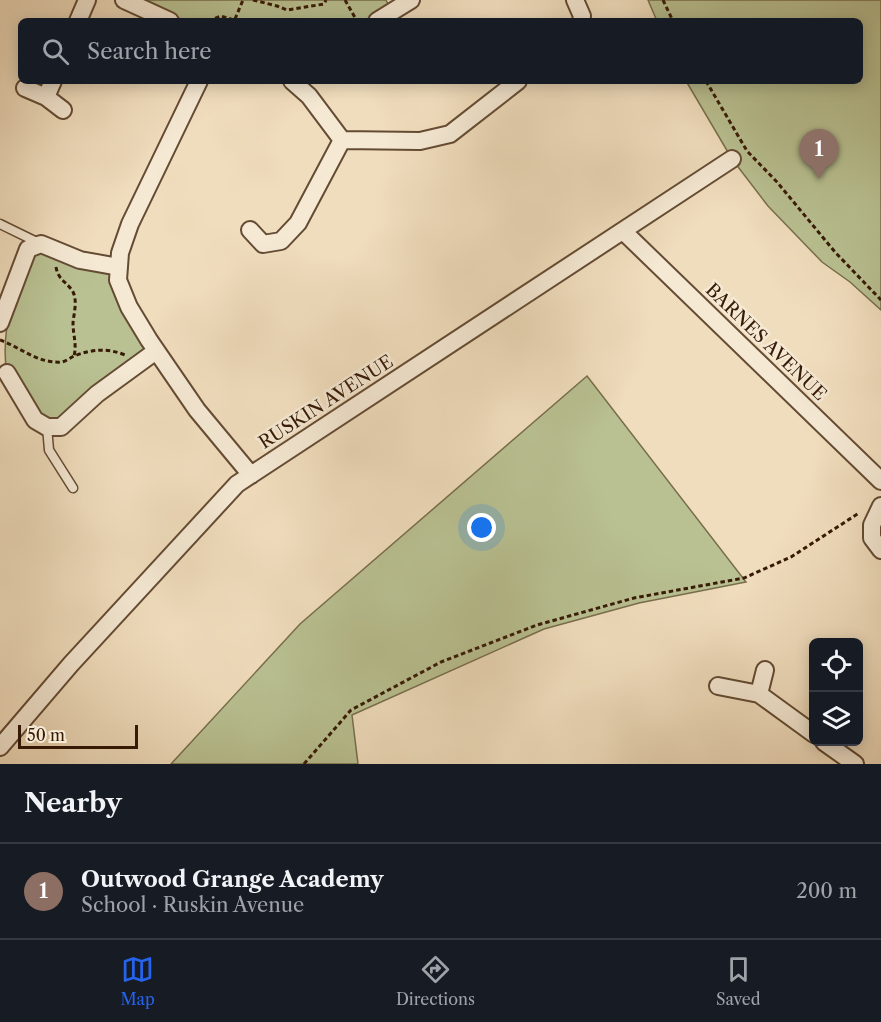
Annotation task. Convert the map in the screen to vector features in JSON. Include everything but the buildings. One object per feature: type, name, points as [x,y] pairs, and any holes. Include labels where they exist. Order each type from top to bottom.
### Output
[{"type":"street","points":[[79,18],[87,0]]},
{"type":"street","points":[[124,0],[163,18]]},
{"type":"street","points":[[379,18],[389,6],[411,0]]},
{"type":"street","points":[[574,0],[582,18]]},
{"type":"street","points":[[46,97],[52,84]]},
{"type":"street","points":[[199,84],[130,224],[120,253],[118,280],[129,307],[196,410],[251,475]]},
{"type":"street","points":[[295,84],[309,96],[342,140]]},
{"type":"street","points":[[342,140],[420,141],[450,134],[514,84]]},
{"type":"street","points":[[25,88],[46,97],[63,110]]},
{"type":"street","points":[[250,231],[263,244],[280,241],[298,223],[342,140]]},
{"type":"street","name":"RUSKIN AVENUE","points":[[0,747],[71,664],[237,484],[732,159]]},
{"type":"street","name":"BARNES AVENUE","points":[[623,231],[881,481]]},
{"type":"street","points":[[0,323],[28,249],[49,247],[80,260],[119,267]]},
{"type":"street","points":[[7,373],[35,420],[47,427],[61,426],[97,394],[156,351]]},
{"type":"street","points":[[881,506],[873,525],[872,538],[881,550]]},
{"type":"street","points":[[759,694],[765,670]]},
{"type":"street","points":[[718,686],[759,694],[809,731]]},
{"type":"street","points":[[831,746],[855,764]]},
{"type":"lane","points":[[0,224],[49,247]]},
{"type":"lane","points":[[47,427],[49,450],[73,488]]},
{"type":"path","points":[[237,18],[243,0]]},
{"type":"path","points":[[252,0],[287,10],[324,4],[326,0]]},
{"type":"path","points":[[301,0],[304,7]]},
{"type":"path","points":[[345,0],[355,18]]},
{"type":"path","points":[[663,0],[672,18]]},
{"type":"path","points":[[708,84],[747,151],[881,300]]},
{"type":"path","points":[[49,247],[57,274],[72,291],[76,304],[73,327],[77,346],[74,356]]},
{"type":"path","points":[[0,339],[38,359],[50,362],[64,362],[90,351],[113,351],[139,363]]},
{"type":"path","points":[[304,764],[351,710],[441,662],[537,625],[634,598],[744,578],[791,557],[861,512]]},
{"type":"green space","points":[[124,0],[386,0],[392,12],[382,18],[163,18]]},
{"type":"green space","points":[[648,0],[881,0],[881,310],[850,282],[822,262],[768,206],[732,159],[688,84],[863,84],[863,18],[656,18]]},
{"type":"green space","points":[[28,249],[119,267],[156,351],[47,427],[7,374],[5,359],[10,311]]},
{"type":"green space","points":[[587,376],[746,582],[639,603],[544,629],[352,715],[358,764],[171,764],[300,624]]},
{"type":"place","name":"Outwood Grange Academy","points":[[819,179]]}]
